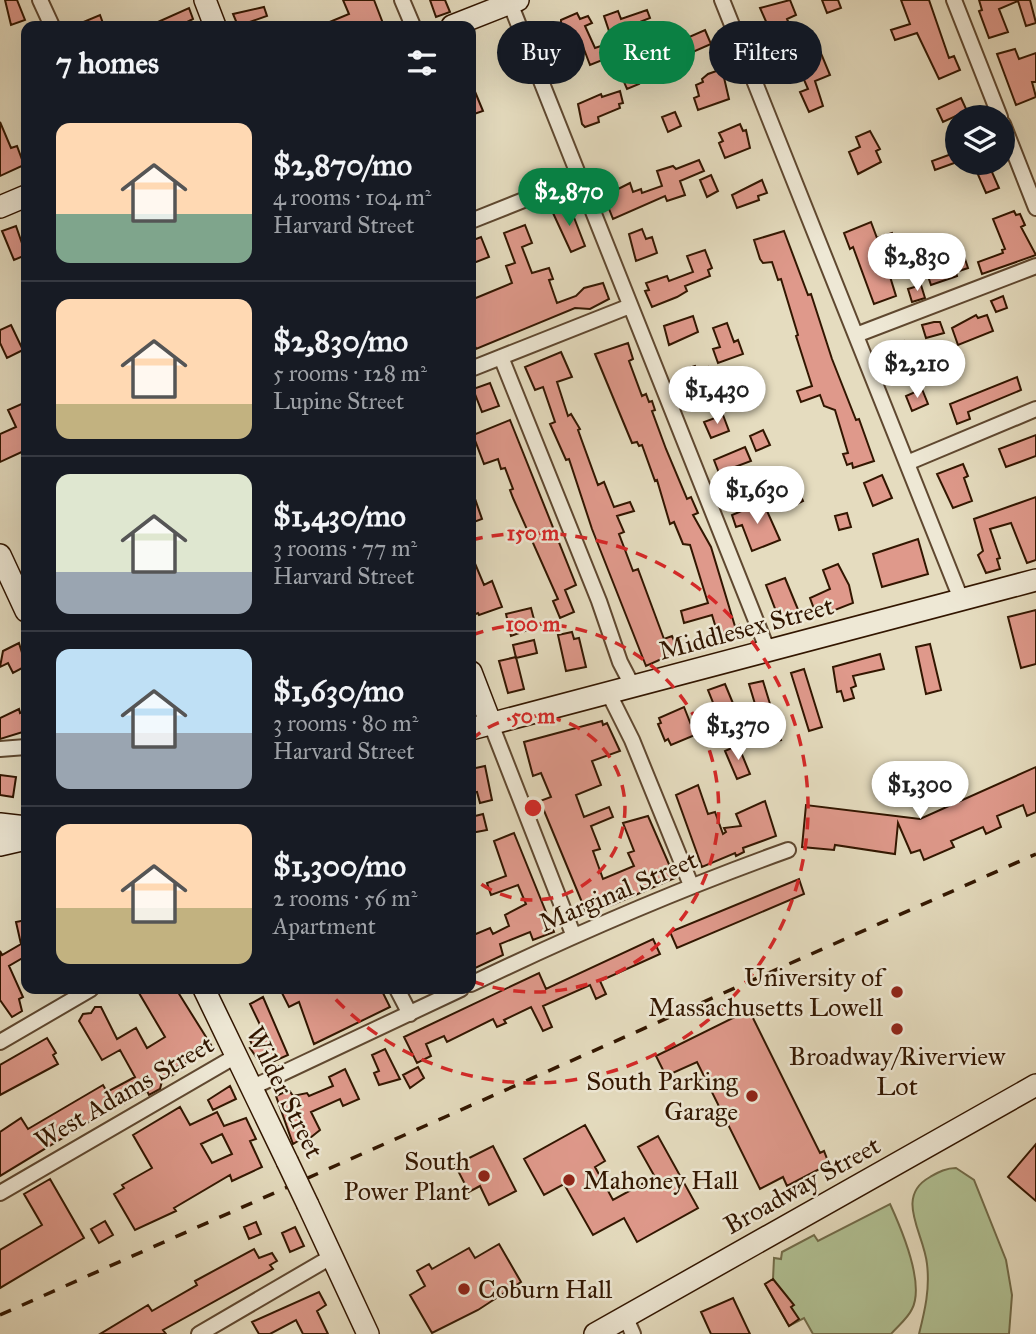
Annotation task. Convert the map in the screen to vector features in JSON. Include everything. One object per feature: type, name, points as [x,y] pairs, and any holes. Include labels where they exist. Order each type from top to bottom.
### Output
[{"type":"main road","points":[[205,0],[213,21]]},
{"type":"main road","points":[[465,21],[514,2]]},
{"type":"main road","points":[[0,207],[21,198]]},
{"type":"main road","points":[[0,555],[21,600]]},
{"type":"main road","name":"Middlesex Street","points":[[481,727],[1036,580]]},
{"type":"main road","points":[[476,700],[481,727]]},
{"type":"main road","points":[[0,824],[21,826]]},
{"type":"main road","points":[[0,845],[21,840]]},
{"type":"main road","name":"Wilder Street","points":[[211,994],[236,1056],[368,1334]]},
{"type":"main road","name":"Broadway Street","points":[[595,1334],[629,1325],[1036,1085]]},
{"type":"street","points":[[40,0],[50,21]]},
{"type":"street","points":[[402,0],[411,21]]},
{"type":"street","points":[[722,0],[961,599]]},
{"type":"street","points":[[954,0],[995,105]]},
{"type":"street","points":[[514,2],[579,178],[768,651]]},
{"type":"street","points":[[1015,155],[1036,208]]},
{"type":"street","points":[[476,219],[579,178]]},
{"type":"street","points":[[856,335],[1036,266]]},
{"type":"street","points":[[476,367],[630,306]]},
{"type":"street","points":[[501,357],[599,601],[620,662],[633,687]]},
{"type":"street","points":[[907,463],[1036,409]]},
{"type":"street","points":[[609,694],[632,740],[691,885]]},
{"type":"street","points":[[481,727],[573,934]]},
{"type":"street","points":[[0,749],[21,747]]},
{"type":"street","name":"Marginal Street","points":[[476,982],[573,934],[691,885],[788,850]]},
{"type":"street","points":[[0,1042],[83,994]]},
{"type":"street","points":[[400,994],[410,1014]]},
{"type":"street","points":[[251,1088],[451,994]]},
{"type":"street","name":"West Adams Street","points":[[0,1193],[236,1056]]},
{"type":"street","points":[[199,1334],[331,1257]]},
{"type":"green space","points":[[956,1168],[974,1180],[1006,1260],[1012,1295],[1009,1334],[919,1334],[928,1273],[912,1205],[914,1195],[919,1185],[930,1177]]},
{"type":"green space","points":[[890,1204],[910,1256],[916,1285],[912,1309],[905,1319],[891,1334],[813,1334],[804,1318],[789,1326],[765,1284],[773,1279],[774,1258],[781,1259],[782,1252],[814,1235],[818,1241]]},
{"type":"building","points":[[5,0],[17,0],[25,20],[11,25]]},
{"type":"building","points":[[343,0],[374,0],[382,21],[332,21],[349,14]]},
{"type":"building","points":[[430,0],[445,0],[450,12],[436,17]]},
{"type":"building","points":[[790,0],[796,15],[787,19],[788,21],[766,21],[760,8]]},
{"type":"building","points":[[822,0],[838,0],[841,8],[827,13]]},
{"type":"building","points":[[901,0],[929,0],[949,58],[954,56],[960,70],[939,79],[917,33],[895,40],[891,30],[910,24]]},
{"type":"building","points":[[979,0],[1030,0],[1036,23],[1026,26],[1018,1],[999,9],[1008,32],[989,38],[979,11],[982,10]]},
{"type":"building","points":[[264,7],[267,16],[252,21],[236,21],[233,14]]},
{"type":"building","points":[[189,8],[193,19],[189,21],[160,21]]},
{"type":"building","points":[[647,10],[650,18],[642,21],[606,21],[604,16],[618,11],[621,19]]},
{"type":"building","points":[[577,13],[580,19],[588,16],[592,23],[585,26],[585,21],[561,20]]},
{"type":"building","points":[[100,15],[102,21],[86,21]]},
{"type":"building","points":[[585,26],[595,48],[599,47],[599,61],[590,65],[585,52]]},
{"type":"building","points":[[705,30],[709,45],[695,51],[695,34]]},
{"type":"building","points":[[1015,49],[1019,59],[1036,53],[1036,82],[1032,82],[1036,97],[1016,105],[997,54]]},
{"type":"building","points":[[822,56],[830,75],[822,78]]},
{"type":"building","points":[[708,74],[709,84],[726,84],[729,99],[698,110],[694,98],[699,96],[696,85],[703,82],[702,79]]},
{"type":"building","points":[[625,84],[639,84],[627,89]]},
{"type":"building","points":[[806,84],[816,84],[823,106],[809,112],[800,92],[808,89]]},
{"type":"building","points":[[620,91],[623,103],[619,104],[620,108],[598,117],[599,122],[585,127],[582,124],[578,104],[601,94],[602,97]]},
{"type":"building","points":[[476,94],[483,111],[476,113]]},
{"type":"building","points":[[961,98],[964,105],[946,105]]},
{"type":"building","points":[[945,105],[945,121],[943,122],[937,109]]},
{"type":"building","points":[[675,112],[681,126],[668,132],[662,117]]},
{"type":"building","points":[[0,122],[11,148],[17,146],[21,166],[0,176]]},
{"type":"building","points":[[740,124],[743,131],[746,130],[750,148],[725,158],[719,143],[723,141],[719,133]]},
{"type":"building","points":[[870,131],[880,149],[876,151],[881,162],[858,174],[849,152],[860,147],[856,137]]},
{"type":"building","points":[[945,156],[945,166],[935,170],[932,161]]},
{"type":"building","points":[[699,160],[704,171],[680,181],[685,195],[667,201],[665,196],[613,219],[604,196],[630,183],[633,192],[641,189],[642,193],[662,186],[657,171],[673,166],[676,169]]},
{"type":"building","points":[[711,175],[718,191],[707,197],[700,180]]},
{"type":"building","points":[[978,175],[993,175],[999,188],[986,193]]},
{"type":"building","points":[[762,180],[767,193],[758,196],[759,200],[737,208],[732,195]]},
{"type":"building","points":[[568,202],[585,246],[571,252],[553,213]]},
{"type":"building","points":[[1014,211],[1016,215],[1020,214],[1025,225],[1021,227],[1036,255],[982,274],[978,262],[1003,253],[1002,250],[1005,249],[993,219]]},
{"type":"building","points":[[871,222],[877,238],[892,233],[898,249],[883,254],[896,296],[874,304],[853,247],[850,249],[844,233]]},
{"type":"building","points":[[525,225],[532,243],[522,247],[532,273],[549,268],[553,279],[549,280],[557,303],[576,296],[584,288],[603,283],[609,299],[590,309],[575,308],[476,349],[476,298],[512,283],[506,266],[515,263],[504,233]]},
{"type":"building","points":[[16,226],[21,240],[21,257],[14,260],[2,231]]},
{"type":"building","points":[[642,229],[646,239],[652,237],[657,253],[636,261],[629,234]]},
{"type":"building","points":[[784,231],[808,295],[811,294],[832,359],[856,420],[859,419],[874,461],[853,468],[852,463],[847,465],[843,454],[848,453],[835,410],[824,406],[820,395],[801,402],[797,391],[812,386],[796,336],[798,335],[781,279],[778,280],[772,262],[763,263],[760,259],[754,240]]},
{"type":"building","points":[[481,237],[489,257],[476,262],[476,239]]},
{"type":"building","points":[[705,250],[712,268],[708,270],[710,276],[685,286],[687,291],[677,297],[652,307],[645,291],[649,290],[646,283],[667,276],[669,281],[693,272],[687,256]]},
{"type":"building","points":[[964,256],[968,268],[956,272],[957,276],[931,285],[926,270]]},
{"type":"building","points":[[921,285],[925,298],[912,302],[908,289]]},
{"type":"building","points":[[1003,296],[1007,308],[996,312],[991,301]]},
{"type":"building","points":[[976,315],[978,318],[987,315],[993,331],[958,345],[952,328]]},
{"type":"building","points":[[693,316],[698,332],[669,345],[664,326]]},
{"type":"building","points":[[940,322],[944,333],[926,338],[922,325]]},
{"type":"building","points":[[727,323],[734,342],[738,340],[743,354],[718,363],[713,349],[720,347],[713,328]]},
{"type":"building","points":[[11,325],[21,351],[7,358],[0,343],[0,330]]},
{"type":"building","points":[[904,341],[909,350],[922,345],[928,361],[903,371],[892,346]]},
{"type":"building","points":[[628,343],[633,359],[629,361],[642,396],[646,394],[649,402],[652,401],[655,410],[652,411],[666,449],[687,499],[691,497],[698,513],[693,515],[711,547],[737,633],[719,638],[712,615],[684,623],[681,611],[708,603],[690,545],[683,544],[674,522],[670,524],[657,480],[655,481],[642,445],[632,443],[595,354]]},
{"type":"building","points":[[561,352],[572,377],[557,382],[568,416],[571,414],[580,429],[578,430],[598,485],[604,482],[614,507],[630,502],[634,511],[617,516],[624,532],[619,534],[633,571],[638,569],[664,639],[672,636],[677,647],[673,649],[675,653],[646,666],[592,529],[569,459],[566,460],[550,424],[555,422],[543,387],[535,390],[525,367]]},
{"type":"building","points":[[951,361],[956,374],[944,378],[939,365]]},
{"type":"building","points":[[695,366],[697,370],[708,367],[715,387],[706,390],[701,397],[693,392],[688,394],[685,384],[690,382],[686,369]]},
{"type":"building","points":[[1017,377],[1021,390],[968,412],[970,419],[957,424],[950,404]]},
{"type":"building","points":[[490,383],[499,406],[482,412],[476,397],[476,388]]},
{"type":"building","points":[[922,389],[928,404],[912,411],[906,396]]},
{"type":"building","points":[[21,404],[21,452],[0,462],[0,434],[16,427],[8,410]]},
{"type":"building","points":[[723,415],[729,431],[711,438],[704,422]]},
{"type":"building","points":[[510,420],[576,585],[565,590],[574,612],[560,618],[553,601],[558,599],[513,498],[510,490],[513,489],[505,468],[501,469],[498,459],[484,464],[476,443],[476,434]]},
{"type":"building","points":[[763,430],[770,445],[756,451],[750,436]]},
{"type":"building","points":[[1036,435],[1036,456],[1006,467],[999,449]]},
{"type":"building","points":[[745,447],[751,461],[719,473],[714,460]]},
{"type":"building","points":[[963,464],[968,476],[964,478],[972,501],[953,508],[937,474]]},
{"type":"building","points":[[882,475],[892,498],[873,506],[864,483]]},
{"type":"building","points":[[797,487],[803,501],[793,506],[787,492]]},
{"type":"building","points":[[1036,497],[1036,560],[1027,563],[1011,523],[990,529],[1000,558],[997,559],[1000,569],[986,573],[978,555],[983,551],[974,519]]},
{"type":"building","points":[[476,502],[482,519],[476,521]]},
{"type":"building","points":[[763,502],[780,540],[752,551],[742,525],[736,527],[732,515]]},
{"type":"building","points":[[847,513],[851,527],[839,530],[835,516]]},
{"type":"building","points":[[918,539],[928,574],[882,587],[873,554]]},
{"type":"building","points":[[838,564],[849,585],[853,603],[817,617],[810,598],[830,589],[823,570]]},
{"type":"building","points":[[476,566],[484,585],[492,581],[502,607],[479,615],[476,614]]},
{"type":"building","points":[[785,578],[799,612],[779,619],[766,585]]},
{"type":"building","points":[[531,608],[536,627],[511,636],[506,614]]},
{"type":"building","points":[[1036,610],[1036,664],[1021,668],[1008,617]]},
{"type":"building","points":[[572,632],[574,639],[579,638],[586,667],[566,671],[558,635]]},
{"type":"building","points":[[534,640],[537,653],[516,658],[513,645]]},
{"type":"building","points":[[19,643],[21,669],[13,673],[8,663],[0,667],[3,651]]},
{"type":"building","points":[[930,644],[941,690],[926,694],[916,647]]},
{"type":"building","points":[[880,654],[884,669],[853,676],[856,686],[851,688],[854,698],[844,701],[841,691],[837,692],[833,667]]},
{"type":"building","points":[[516,657],[524,689],[508,693],[499,661]]},
{"type":"building","points":[[804,669],[822,727],[809,731],[791,673]]},
{"type":"building","points":[[763,681],[781,740],[767,744],[749,684]]},
{"type":"building","points":[[725,684],[737,713],[720,720],[708,690]]},
{"type":"building","points":[[684,707],[695,735],[671,745],[668,739],[665,741],[658,724],[661,723],[659,718]]},
{"type":"building","points":[[19,709],[21,733],[0,739],[0,718]]},
{"type":"building","points":[[602,721],[603,725],[607,723],[620,751],[592,761],[601,785],[576,795],[584,817],[609,807],[613,817],[591,826],[600,849],[593,851],[603,879],[634,866],[628,853],[634,851],[623,823],[648,816],[675,878],[612,905],[586,912],[540,801],[551,797],[541,773],[533,776],[524,742]]},
{"type":"building","points":[[738,745],[750,774],[737,779],[725,751]]},
{"type":"building","points":[[485,766],[492,800],[480,803],[476,792],[476,768]]},
{"type":"building","points":[[1036,767],[1036,812],[1027,816],[1023,805],[997,816],[1001,827],[986,834],[983,827],[951,841],[954,847],[924,860],[920,850],[911,853],[898,823],[895,854],[835,845],[834,850],[802,847],[806,805],[920,819]]},
{"type":"building","points":[[0,775],[16,777],[13,797],[0,795]]},
{"type":"building","points":[[698,785],[708,814],[715,812],[723,834],[726,832],[724,828],[741,826],[736,814],[765,801],[776,836],[743,848],[744,852],[736,856],[735,853],[702,867],[676,795]]},
{"type":"building","points":[[483,814],[487,830],[476,832],[476,816]]},
{"type":"building","points":[[514,833],[554,932],[533,940],[530,932],[500,944],[503,955],[476,968],[476,934],[490,928],[493,934],[509,926],[505,915],[526,904],[518,885],[491,895],[487,883],[506,876],[494,841]]},
{"type":"building","points":[[799,879],[804,894],[677,948],[670,932]]},
{"type":"building","points":[[21,921],[21,944],[16,922]]},
{"type":"building","points":[[653,939],[660,954],[600,981],[606,994],[596,999],[590,985],[543,1006],[552,1027],[543,1031],[531,1007],[504,1020],[506,1023],[497,1027],[493,1019],[447,1042],[444,1036],[426,1044],[431,1056],[417,1063],[404,1037],[539,973],[546,989]]},
{"type":"building","points":[[21,944],[21,959],[9,966],[23,997],[19,999],[22,1011],[12,1017],[0,1000],[0,951],[2,955]]},
{"type":"building","points":[[140,994],[179,994],[211,1045],[202,1050],[204,1054],[177,1067],[180,1071],[162,1081],[160,1089],[149,1095],[147,1091],[123,1104],[122,1102],[0,1176],[0,1132],[21,1118],[28,1129],[103,1085],[107,1092],[135,1077],[120,1050],[102,1060],[79,1021],[83,1014],[91,1013],[95,1007],[101,1007],[117,1039],[136,1028],[147,1048],[165,1037]]},
{"type":"building","points":[[282,994],[384,994],[390,1007],[314,1044],[299,1002],[289,1007]]},
{"type":"building","points":[[263,997],[288,1055],[268,1064],[267,1061],[261,1064],[250,1048],[253,1047],[250,1040],[263,1031],[250,1004]]},
{"type":"building","name":"South Parking Garage","points":[[749,1010],[820,1153],[824,1151],[829,1164],[787,1186],[783,1177],[760,1189],[697,1062],[666,1076],[656,1056]]},
{"type":"building","points":[[47,1038],[56,1053],[53,1055],[58,1064],[0,1095],[0,1065]]},
{"type":"building","points":[[385,1049],[400,1079],[379,1085],[374,1073],[379,1071],[372,1055]]},
{"type":"building","points":[[418,1067],[424,1078],[410,1088],[403,1075]]},
{"type":"building","points":[[345,1069],[359,1099],[343,1106],[340,1099],[311,1112],[320,1130],[305,1142],[303,1138],[293,1144],[276,1096],[289,1090],[293,1096],[307,1093],[309,1096],[333,1086],[329,1077]]},
{"type":"building","points":[[230,1086],[236,1099],[213,1110],[208,1100]]},
{"type":"building","points":[[180,1107],[190,1125],[217,1112],[224,1126],[246,1118],[256,1139],[250,1141],[262,1167],[232,1181],[230,1175],[174,1208],[176,1211],[135,1230],[114,1194],[124,1188],[122,1185],[152,1168],[133,1135]],"holes":[[[222,1134],[232,1154],[212,1163],[201,1144]]]},
{"type":"building","name":"Mahoney Hall","points":[[585,1125],[605,1161],[595,1167],[613,1200],[655,1177],[638,1147],[658,1136],[698,1208],[637,1242],[624,1218],[593,1235],[564,1184],[544,1195],[524,1159]]},
{"type":"building","points":[[1036,1144],[1036,1201],[1008,1177]]},
{"type":"building","name":"South Power Plant","points":[[493,1146],[516,1191],[489,1205],[480,1186],[469,1192],[455,1165]]},
{"type":"building","points":[[50,1179],[84,1238],[0,1288],[0,1250],[42,1225],[24,1194]]},
{"type":"building","points":[[105,1221],[113,1235],[99,1243],[91,1229]]},
{"type":"building","points":[[256,1222],[261,1234],[249,1239],[244,1227]]},
{"type":"building","points":[[295,1227],[304,1246],[290,1252],[282,1233]]},
{"type":"building","name":"Coburn Hall","points":[[499,1244],[521,1282],[478,1310],[432,1333],[410,1295],[425,1286],[417,1271],[429,1264],[432,1269],[469,1248],[475,1258]]},
{"type":"building","points":[[254,1249],[259,1258],[272,1253],[277,1261],[270,1265],[273,1269],[163,1330],[166,1334],[100,1334],[148,1305],[152,1311],[197,1285],[195,1281]]},
{"type":"building","points":[[773,1279],[794,1305],[791,1307],[799,1319],[789,1326],[765,1284]]},
{"type":"building","points":[[319,1292],[326,1305],[317,1311],[328,1334],[303,1334],[296,1320],[270,1334],[259,1334],[252,1322]]},
{"type":"building","points":[[733,1298],[750,1334],[711,1334],[701,1312]]},
{"type":"railway","points":[[0,1315],[1036,854]]},
{"type":"place","name":"University of Massachusetts Lowell","points":[[897,992]]},
{"type":"place","name":"Broadway/Riverview Lot","points":[[897,1029]]},
{"type":"place","name":"South Parking Garage","points":[[752,1096]]},
{"type":"place","name":"South Power Plant","points":[[484,1176]]},
{"type":"place","name":"Mahoney Hall","points":[[569,1180]]},
{"type":"place","name":"Coburn Hall","points":[[464,1289]]}]
